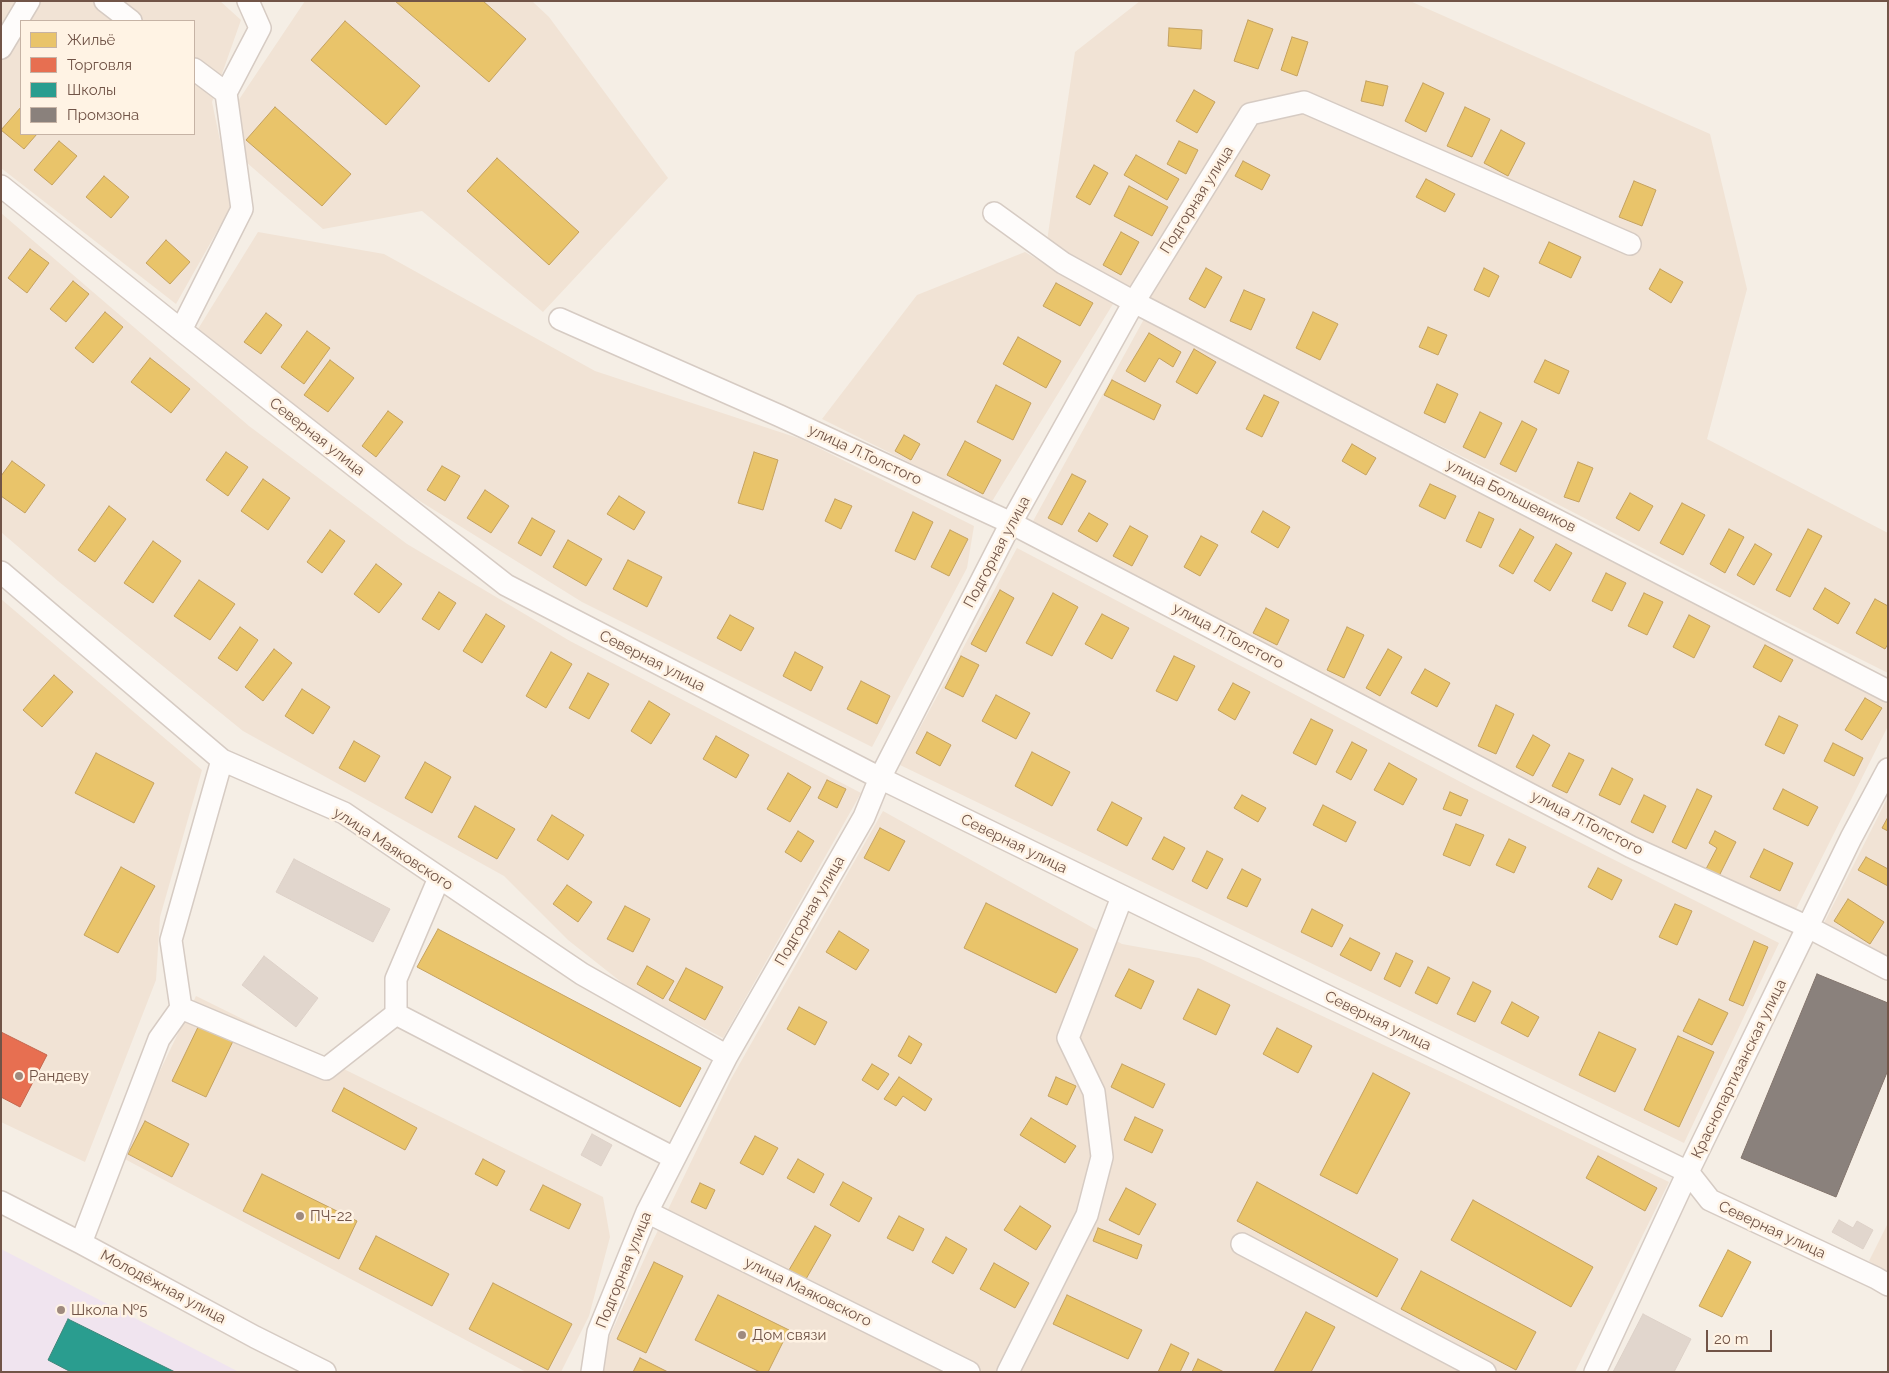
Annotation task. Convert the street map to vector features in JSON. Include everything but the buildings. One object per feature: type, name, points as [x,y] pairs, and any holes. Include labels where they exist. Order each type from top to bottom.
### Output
[{"type":"street","points":[[1,48],[29,1]]},
{"type":"street","points":[[105,1],[130,20]]},
{"type":"street","points":[[181,330],[242,209],[226,93],[260,28],[248,1]]},
{"type":"street","points":[[195,70],[226,93]]},
{"type":"street","name":"Подгорная улица","points":[[592,1372],[598,1332],[647,1212],[727,1056],[864,817],[880,778],[1012,523],[1134,302],[1250,114],[1304,102],[1630,244]]},
{"type":"street","name":"Северная улица","points":[[1,186],[506,586],[880,778],[1688,1172],[1710,1200],[1888,1285]]},
{"type":"street","name":"улица Большевиков","points":[[994,212],[1063,263],[1134,302],[1888,691]]},
{"type":"street","name":"улица Л.Толстого","points":[[560,319],[780,416],[1012,523],[1631,847],[1808,927],[1888,969]]},
{"type":"street","name":"улица Маяковского","points":[[1,572],[222,760],[344,813],[582,974],[727,1056]]},
{"type":"street","points":[[81,1243],[159,1039],[181,1008],[171,940],[222,760]]},
{"type":"street","name":"Краснопартизанская улица","points":[[1595,1372],[1688,1172],[1851,838],[1888,769]]},
{"type":"street","points":[[396,1014],[396,979],[439,878]]},
{"type":"street","points":[[1008,1372],[1086,1215],[1102,1157],[1094,1092],[1068,1038],[1122,897]]},
{"type":"street","points":[[181,1008],[326,1069],[396,1014]]},
{"type":"street","points":[[396,1014],[674,1158]]},
{"type":"street","name":"Молодёжная улица","points":[[1,1202],[255,1337],[326,1372]]},
{"type":"street","name":"улица Маяковского","points":[[647,1212],[969,1372]]},
{"type":"street","points":[[1242,1244],[1485,1372]]},
{"type":"shaded area","points":[[1,1],[220,1],[241,20],[212,102],[233,203],[176,304],[1,168]]},
{"type":"shaded area","points":[[305,1],[532,1],[549,17],[668,178],[543,312],[422,211],[323,229],[238,155],[234,107]]},
{"type":"shaded area","points":[[1140,1],[1410,1],[1710,134],[1747,289],[1707,439],[1888,533],[1888,673],[1532,491],[1161,308],[1047,241],[1075,52]]},
{"type":"shaded area","points":[[1,213],[249,426],[407,544],[570,641],[861,793],[723,1038],[630,989],[568,940],[504,876],[243,731],[58,581],[1,532]]},
{"type":"shaded area","points":[[258,232],[384,254],[595,371],[801,439],[974,526],[967,568],[872,747],[582,602],[402,490],[198,329]]},
{"type":"shaded area","points":[[1025,252],[1113,304],[991,503],[822,419],[917,295]]},
{"type":"shaded area","points":[[1144,319],[1438,468],[1589,550],[1888,703],[1888,726],[1794,913],[1585,815],[1032,523]]},
{"type":"shaded area","points":[[1017,548],[1474,789],[1779,943],[1684,1143],[900,765]]},
{"type":"shaded area","points":[[1,599],[202,770],[160,917],[156,980],[85,1162],[1,1122]]},
{"type":"shaded area","points":[[1888,797],[1888,960],[1823,925]]},
{"type":"shaded area","points":[[883,811],[1122,944],[1199,958],[1669,1182],[1575,1372],[603,1372],[608,1340],[648,1251],[731,1079]]},
{"type":"shaded area","points":[[196,996],[603,1197],[610,1237],[589,1316],[561,1372],[526,1372],[119,1156]]},
{"type":"shaded area","points":[[1888,1223],[1888,1274],[1869,1261]]},
{"type":"shaded area","name":"Школа №5","points":[[1,1249],[239,1372],[1,1372]]},
{"type":"place","name":"Рандеву","points":[[19,1076]]},
{"type":"place","name":"ПЧ-22","points":[[300,1216]]},
{"type":"place","name":"Школа №5","points":[[61,1310]]},
{"type":"place","name":"Дом связи","points":[[742,1335]]}]
